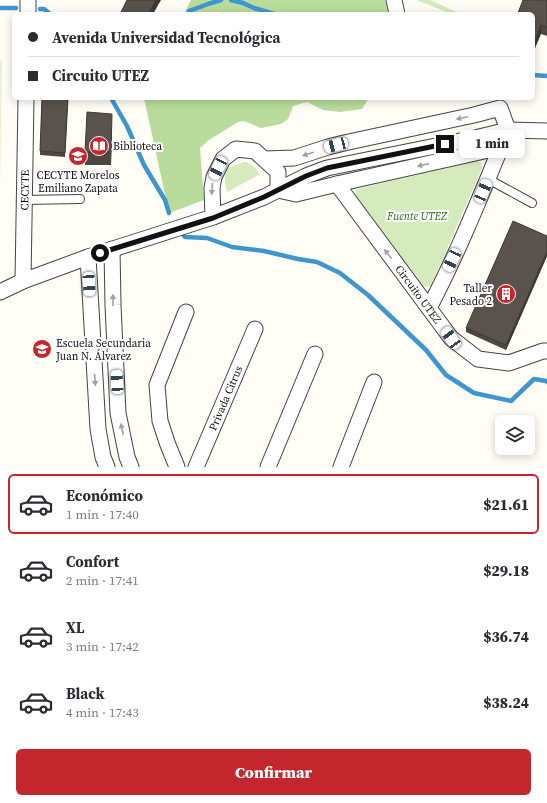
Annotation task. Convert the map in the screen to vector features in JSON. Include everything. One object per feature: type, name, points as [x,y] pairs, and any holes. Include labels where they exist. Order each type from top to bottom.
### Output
[{"type":"street","points":[[28,0],[28,12]]},
{"type":"street","points":[[394,0],[397,12]]},
{"type":"street","name":"CECYTE","points":[[23,281],[26,100]]},
{"type":"street","points":[[265,159],[294,158],[344,143],[500,108],[508,130],[502,147],[429,308]]},
{"type":"street","points":[[0,292],[23,281],[88,257],[213,218],[264,197],[306,176],[327,168],[508,130],[547,131]]},
{"type":"street","points":[[278,190],[296,194],[502,147]]},
{"type":"street","points":[[213,218],[212,188],[214,177],[223,159],[236,149],[254,151],[265,159],[278,172],[278,190]]},
{"type":"street","name":"Circuito UTEZ","points":[[337,184],[451,338],[478,359],[510,363],[543,351],[547,351]]},
{"type":"street","points":[[112,250],[118,413],[127,457],[131,467]]},
{"type":"street","points":[[88,257],[98,429],[103,457],[107,467]]},
{"type":"street","points":[[177,467],[160,421],[158,385],[186,312]]},
{"type":"street","name":"Privada Citrus","points":[[196,467],[255,329]]},
{"type":"street","points":[[268,467],[315,354]]},
{"type":"street","points":[[341,467],[374,382]]},
{"type":"lane","points":[[488,179],[532,203]]},
{"type":"lane","points":[[24,200],[80,199]]},
{"type":"green space","points":[[191,0],[385,0],[388,12],[185,12]]},
{"type":"green space","points":[[417,0],[430,0],[457,12],[446,12]]},
{"type":"green space","points":[[0,61],[2,61],[0,194]]},
{"type":"green space","points":[[144,100],[368,100],[362,109],[340,112],[323,110],[307,102],[293,106],[288,119],[281,124],[261,128],[244,121],[238,122],[209,140],[200,148],[204,200],[169,213]]},
{"type":"green space","name":"Fuente UTEZ","points":[[477,161],[481,163],[482,168],[431,286],[421,287],[354,197],[357,189]]},
{"type":"green space","points":[[244,162],[252,165],[260,174],[227,192],[225,175],[227,168]]},
{"type":"building","points":[[127,0],[156,0],[149,12],[121,12]]},
{"type":"building","points":[[523,0],[547,0],[547,27],[541,25],[535,40],[535,12],[518,12]]},
{"type":"building","points":[[42,100],[68,100],[65,153],[40,151]]},
{"type":"building","name":"Biblioteca","points":[[87,112],[112,114],[111,152],[85,152]]},
{"type":"building","name":"Taller Pesado 2","points":[[513,221],[547,236],[547,252],[506,345],[466,328]]},
{"type":"waterway","points":[[189,12],[221,0]]},
{"type":"waterway","points":[[231,0],[267,12]]},
{"type":"waterway","points":[[0,8],[16,8]]},
{"type":"waterway","points":[[40,9],[44,9],[48,12]]},
{"type":"waterway","points":[[535,75],[547,76]]},
{"type":"waterway","points":[[112,100],[127,126],[144,165],[165,200],[169,213]]},
{"type":"waterway","points":[[184,236],[207,238],[232,247],[264,251],[317,262],[340,273],[368,295],[426,350],[446,375],[474,393],[511,401],[534,379],[547,382]]},
{"type":"place","name":"Biblioteca","points":[[99,146]]},
{"type":"place","name":"CECYTE Morelos Emiliano Zapata","points":[[78,156]]},
{"type":"place","name":"Taller Pesado 2","points":[[506,294]]},
{"type":"place","name":"Escuela Secundaria Juan N. Álvarez","points":[[42,349]]},
{"type":"route","points":[[100,253],[213,218],[264,197],[306,176],[327,168],[445,144]]}]
